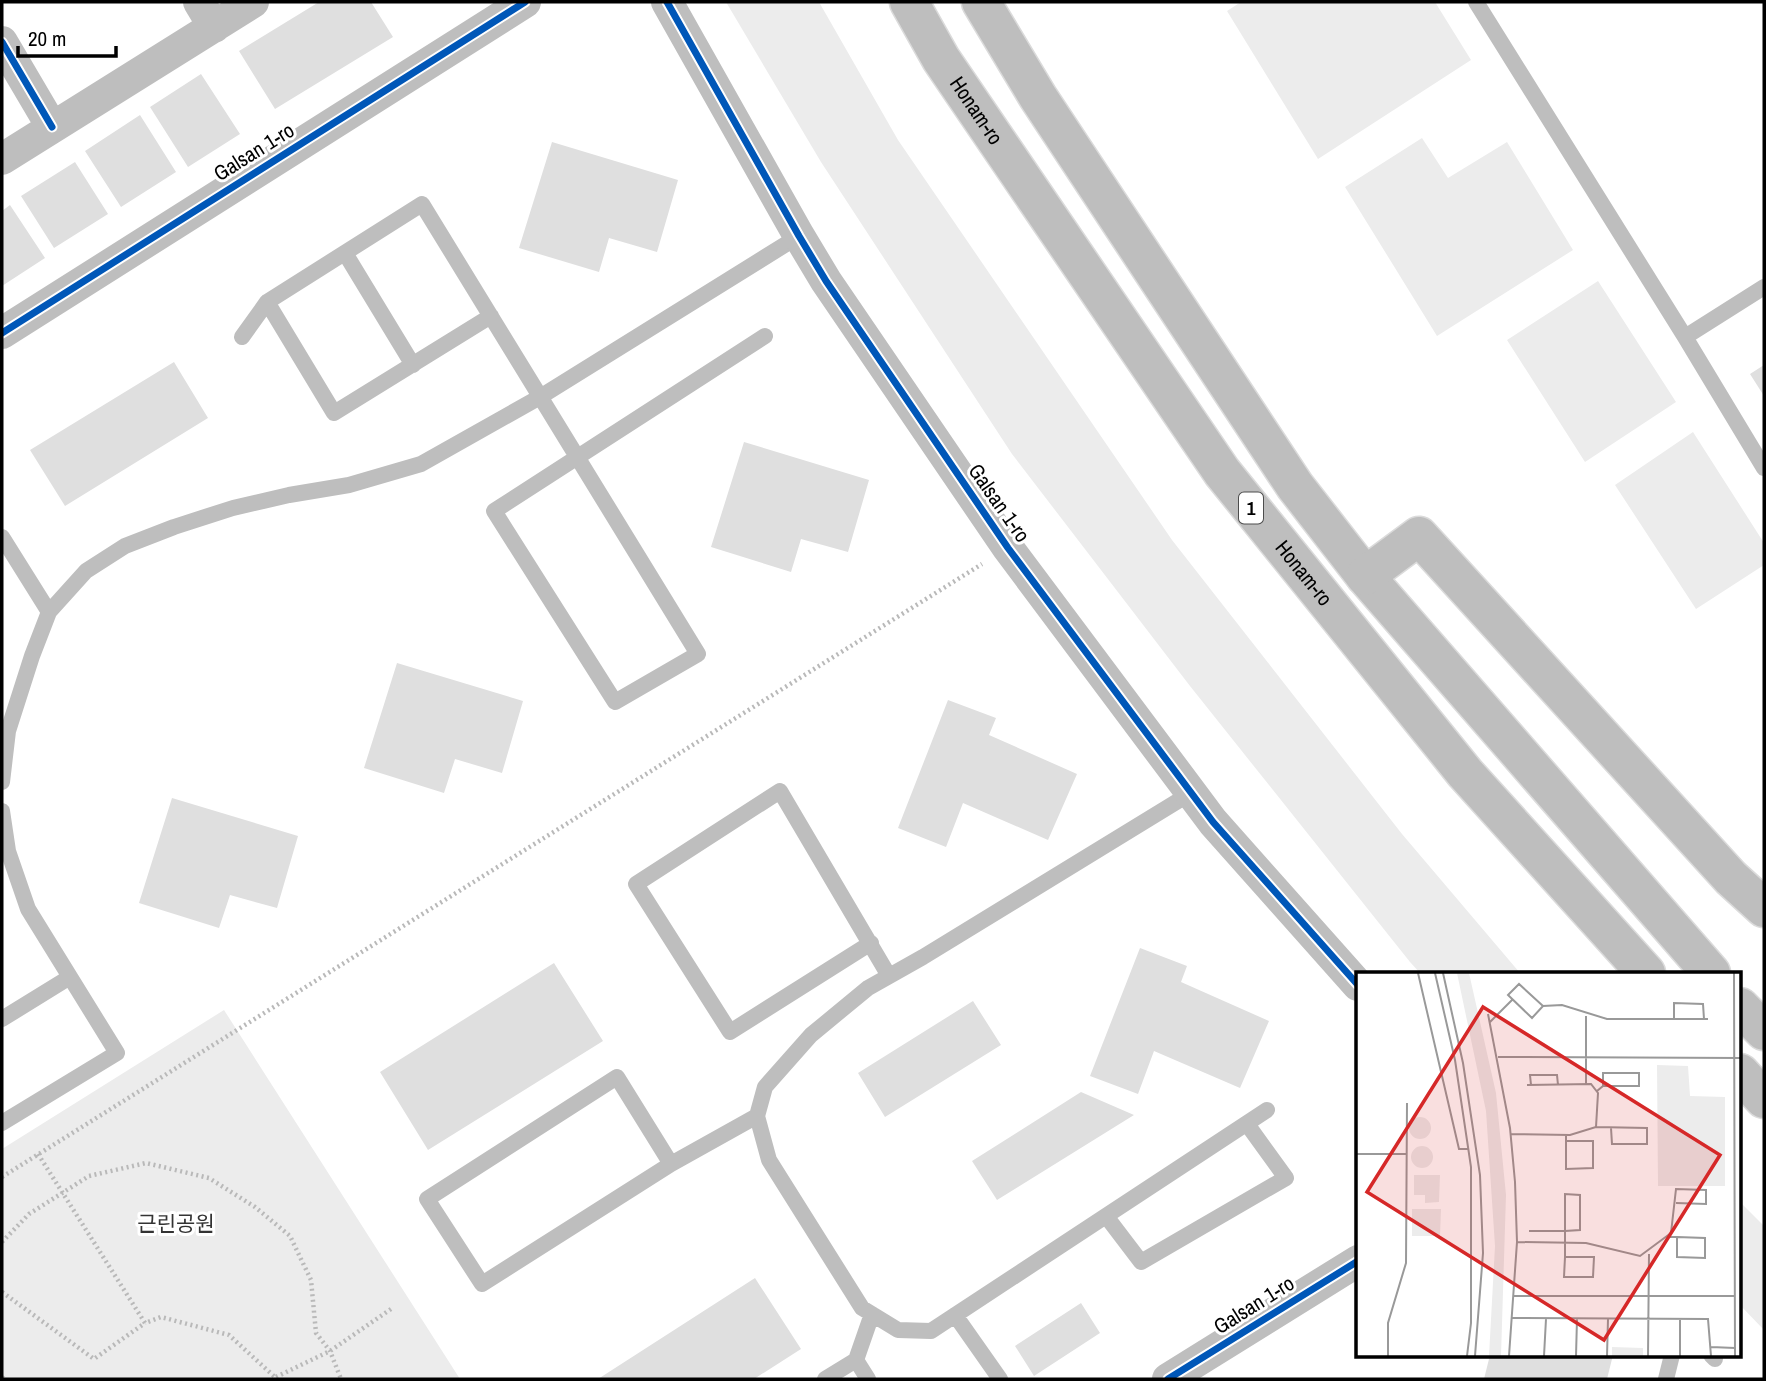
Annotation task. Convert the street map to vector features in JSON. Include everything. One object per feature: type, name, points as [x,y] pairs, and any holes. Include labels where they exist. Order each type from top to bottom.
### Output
[{"type":"highway","name":"Honam-ro","points":[[909,2],[941,59],[1222,472],[1465,773],[1645,972]]},
{"type":"highway","name":"1","points":[[981,2],[1038,97],[1295,486],[1365,576],[1710,972]]},
{"type":"highway","points":[[1365,576],[1419,536],[1722,868],[1764,908]]},
{"type":"highway","points":[[1742,1009],[1764,1031]]},
{"type":"highway","points":[[1742,1075],[1764,1099]]},
{"type":"street","points":[[2,159],[52,127],[207,14],[253,2]]},
{"type":"street","name":"Galsan 1-ro","points":[[2,333],[525,2]]},
{"type":"street","name":"Galsan 1-ro","points":[[667,2],[826,281],[1008,548],[1213,822],[1356,983]]},
{"type":"street","points":[[2,42],[52,127]]},
{"type":"street","name":"Galsan 1-ro","points":[[1168,1379],[1356,1262]]},
{"type":"lane","points":[[1476,2],[1764,468]]},
{"type":"lane","points":[[242,337],[267,302],[422,204],[540,397],[577,457],[698,654],[615,702],[494,511],[577,457],[765,336]]},
{"type":"lane","points":[[2,772],[8,731],[49,612],[86,570],[125,546],[233,508],[349,485],[421,464],[540,397],[799,236]]},
{"type":"lane","points":[[345,253],[413,365]]},
{"type":"lane","points":[[1685,337],[1764,287]]},
{"type":"lane","points":[[267,302],[334,413],[491,316]]},
{"type":"lane","points":[[2,537],[49,612]]},
{"type":"lane","points":[[871,943],[730,1032],[636,884],[780,791],[871,943],[889,976]]},
{"type":"lane","points":[[1191,793],[868,988],[811,1035],[765,1087],[757,1116],[769,1160],[862,1308],[898,1330],[931,1331],[1267,1110]]},
{"type":"lane","points":[[2,811],[8,851],[29,909],[117,1053],[2,1123]]},
{"type":"lane","points":[[2,1019],[71,977]]},
{"type":"lane","points":[[671,1164],[617,1077],[426,1199],[482,1284],[671,1164],[757,1116]]},
{"type":"lane","points":[[1106,1216],[1141,1262],[1286,1178],[1247,1124]]},
{"type":"lane","points":[[825,1379],[856,1360],[872,1314]]},
{"type":"lane","points":[[956,1315],[999,1379]]},
{"type":"lane","points":[[1666,1379],[1672,1356]]},
{"type":"lane","points":[[856,1360],[868,1379]]},
{"type":"path","points":[[2,1177],[986,562]]},
{"type":"path","points":[[38,1154],[145,1323]]},
{"type":"path","points":[[2,1242],[29,1214],[89,1177],[146,1163],[209,1178],[255,1207],[290,1236],[310,1280],[316,1333],[330,1351],[341,1379]]},
{"type":"path","points":[[2,1292],[94,1359],[145,1323],[161,1317],[229,1335],[277,1378],[330,1351],[391,1309]]},
{"type":"green space","points":[[726,2],[819,2],[898,140],[1172,540],[1402,834],[1519,972],[1419,972],[1410,962],[1190,686],[1012,454],[821,162]]},
{"type":"green space","points":[[1241,2],[1435,2],[1471,60],[1318,159],[1227,11]]},
{"type":"green space","points":[[1422,138],[1448,178],[1507,142],[1573,250],[1437,336],[1345,187]]},
{"type":"green space","points":[[1598,281],[1676,402],[1585,462],[1507,340]]},
{"type":"green space","points":[[1693,432],[1764,543],[1764,565],[1696,609],[1615,485]]},
{"type":"green space","name":"근린공원","points":[[224,1010],[460,1379],[2,1379],[2,1149]]},
{"type":"green space","points":[[1742,1204],[1764,1226],[1764,1330],[1742,1307]]},
{"type":"building","points":[[319,2],[371,2],[393,37],[275,109],[239,51]]},
{"type":"building","points":[[201,74],[240,134],[188,167],[150,107]]},
{"type":"building","points":[[140,115],[176,172],[121,207],[85,151]]},
{"type":"building","points":[[552,142],[678,180],[657,252],[609,238],[599,272],[519,248]]},
{"type":"building","points":[[75,162],[108,214],[54,248],[21,196]]},
{"type":"building","points":[[10,205],[45,258],[2,286],[2,211]]},
{"type":"building","points":[[174,362],[208,418],[65,506],[30,450]]},
{"type":"building","points":[[1764,365],[1764,396],[1750,374]]},
{"type":"building","points":[[744,442],[869,480],[848,552],[801,539],[791,572],[711,547]]},
{"type":"building","points":[[397,663],[523,701],[502,773],[455,759],[444,793],[364,768]]},
{"type":"building","points":[[948,700],[996,718],[989,735],[1077,774],[1048,840],[963,803],[946,847],[898,828]]},
{"type":"building","points":[[172,798],[298,836],[277,908],[230,895],[219,928],[139,903]]},
{"type":"building","points":[[1140,948],[1187,966],[1181,982],[1269,1021],[1240,1088],[1154,1051],[1138,1094],[1090,1076]]},
{"type":"building","points":[[554,963],[603,1041],[428,1150],[380,1072]]},
{"type":"building","points":[[973,1001],[1001,1045],[885,1117],[858,1073]]},
{"type":"building","points":[[1081,1092],[1134,1115],[997,1200],[972,1161]]},
{"type":"building","points":[[755,1278],[801,1349],[754,1379],[598,1379]]},
{"type":"building","points":[[1081,1303],[1100,1333],[1034,1376],[1015,1346]]},
{"type":"building","points":[[1490,1356],[1613,1356],[1607,1379],[1484,1379]]},
{"type":"cycle path","points":[[2,333],[525,2]]},
{"type":"cycle path","points":[[667,2],[826,281],[1008,548],[1213,822],[1356,983]]},
{"type":"cycle path","points":[[2,42],[52,127]]},
{"type":"cycle path","points":[[1168,1379],[1356,1262]]}]
